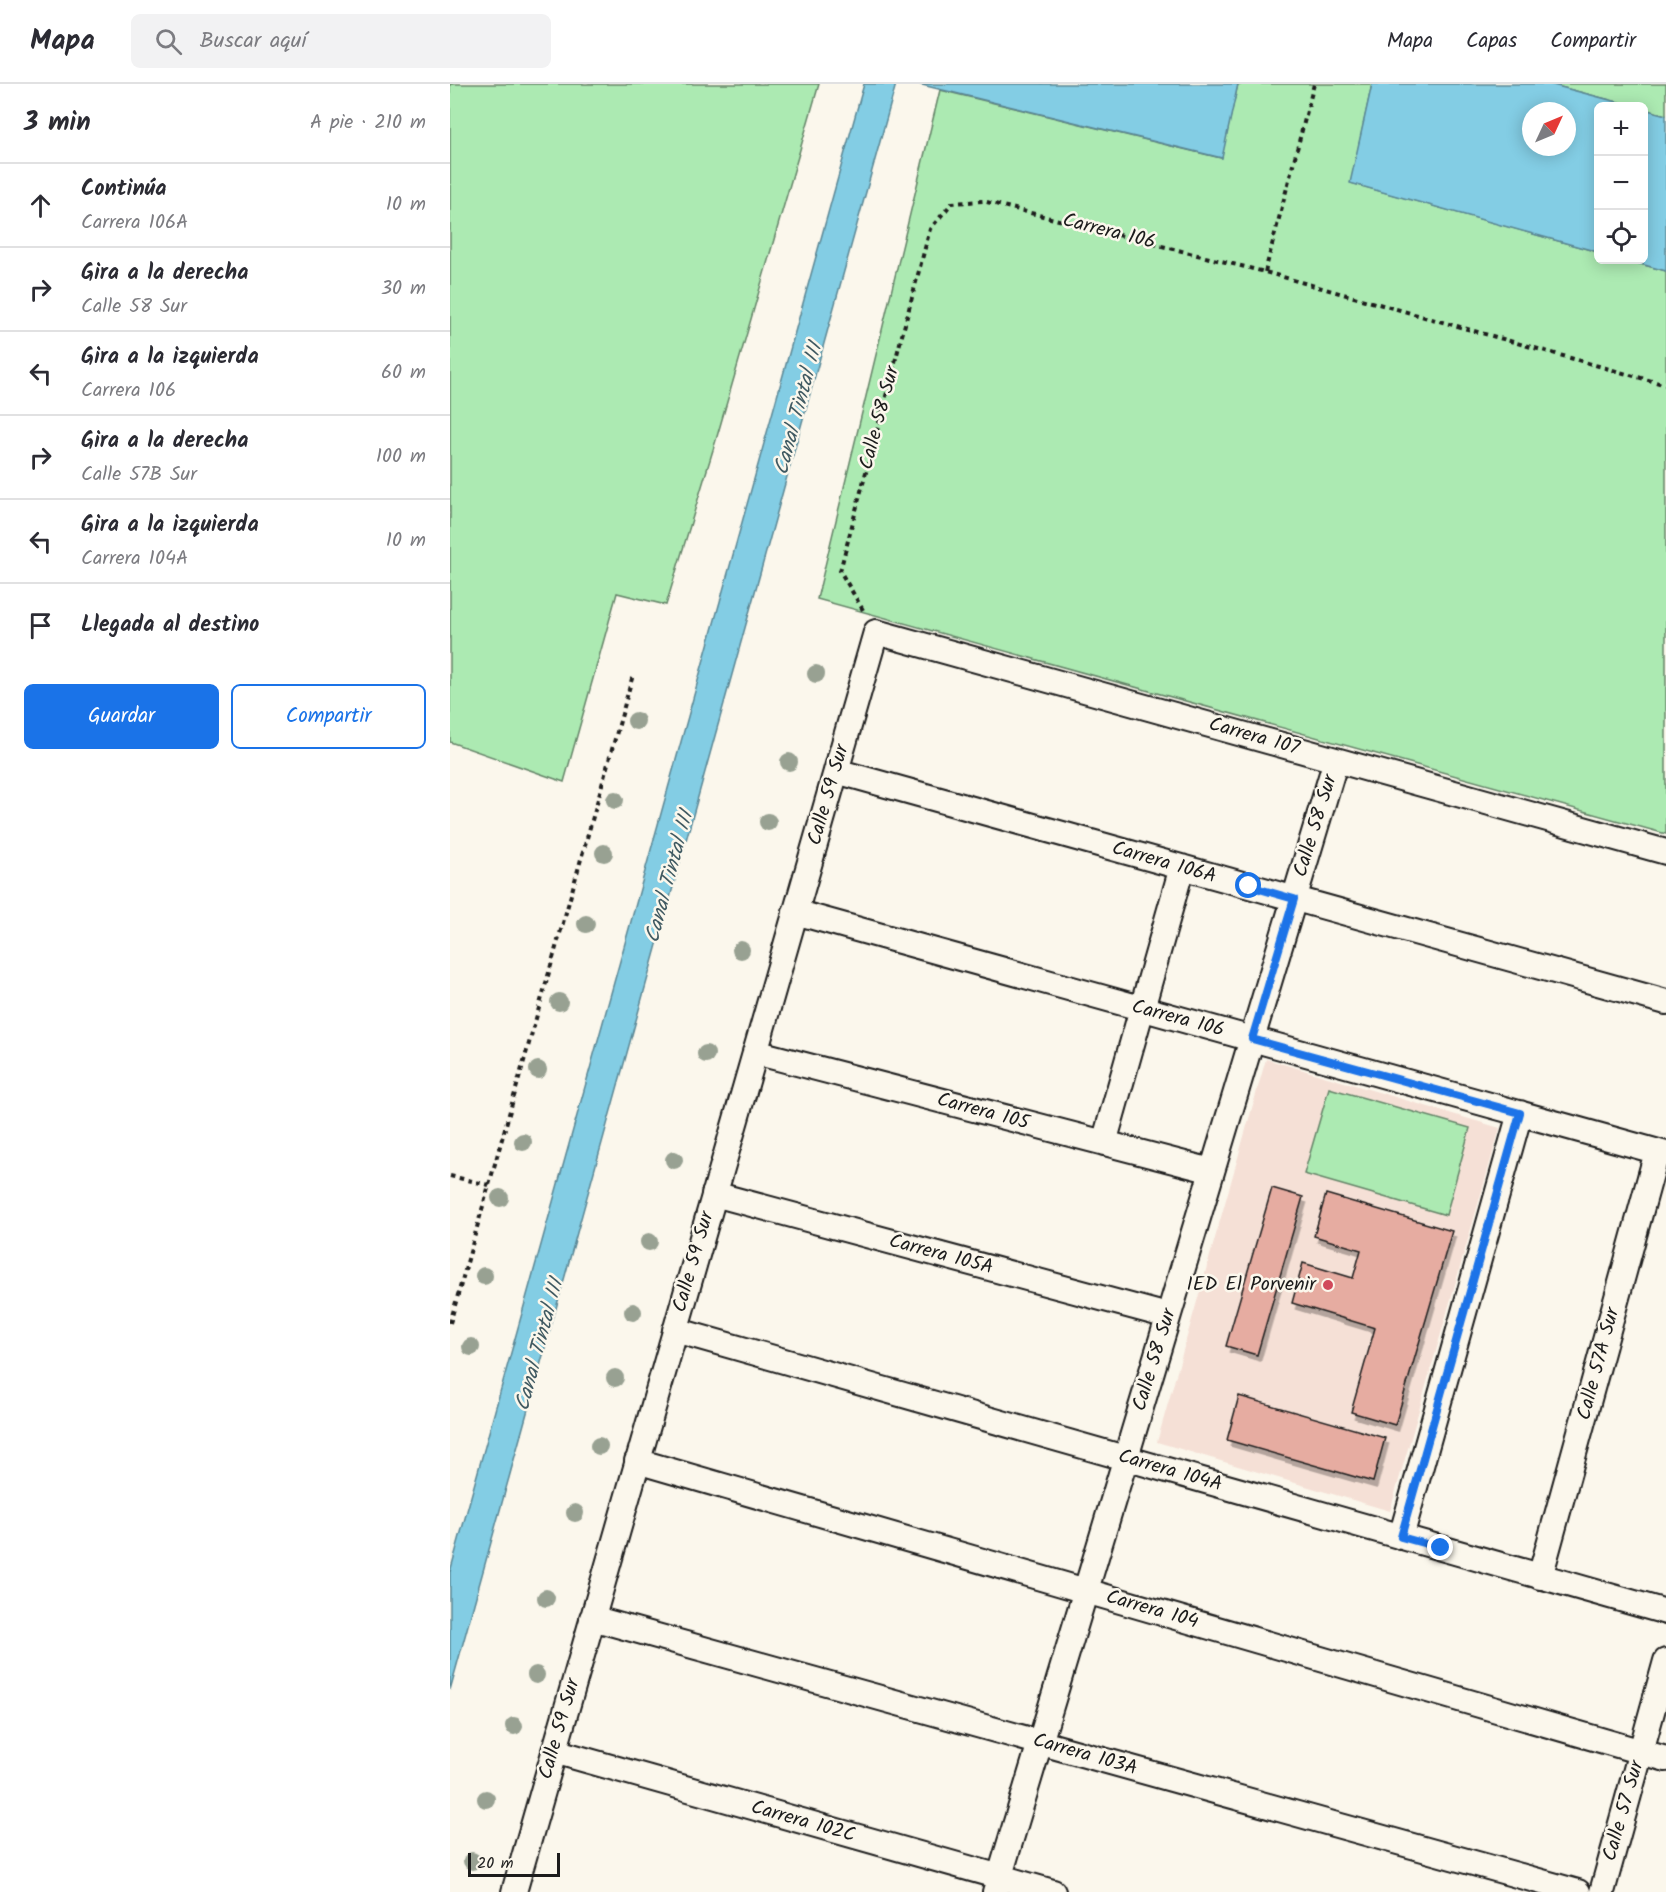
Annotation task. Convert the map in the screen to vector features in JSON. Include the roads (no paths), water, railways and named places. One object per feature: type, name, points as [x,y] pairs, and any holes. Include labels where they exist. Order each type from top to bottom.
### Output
[{"type":"street","name":"Carrera 107","points":[[876,632],[1666,852]]},
{"type":"street","name":"Calle 59 Sur","points":[[517,1891],[554,1751],[876,632]]},
{"type":"street","name":"Calle 58 Sur","points":[[997,1884],[1336,760]]},
{"type":"street","name":"Carrera 106A","points":[[836,771],[1666,1002]]},
{"type":"street","points":[[1104,1143],[1182,867]]},
{"type":"street","name":"Carrera 106","points":[[795,912],[1662,1153]]},
{"type":"street","name":"Carrera 105","points":[[754,1052],[1212,1171]]},
{"type":"street","points":[[1401,1537],[1520,1113]]},
{"type":"street","name":"Calle 57A Sur","points":[[1540,1576],[1662,1153]]},
{"type":"street","name":"Carrera 105A","points":[[714,1194],[1168,1316]]},
{"type":"street","name":"Carrera 104A","points":[[675,1330],[1666,1612]]},
{"type":"street","name":"Carrera 104","points":[[637,1461],[1666,1759]]},
{"type":"street","name":"Carrera 103A","points":[[592,1618],[1578,1892]]},
{"type":"street","name":"Calle 57 Sur","points":[[1602,1892],[1666,1661]]},
{"type":"street","name":"Carrera 102C","points":[[554,1751],[997,1884],[1053,1892]]},
{"type":"water","name":"Canal Tintal III","points":[[864,84],[896,84],[450,1690],[450,1572]]},
{"type":"water","points":[[918,84],[1238,84],[1222,158]]},
{"type":"water","points":[[1372,84],[1549,84],[1618,102],[1594,102],[1594,251],[1350,183]]},
{"type":"water","points":[[1648,110],[1666,115],[1666,271],[1641,264],[1648,264]]},
{"type":"place","name":"IED El Porvenir","points":[[1328,1285]]}]
